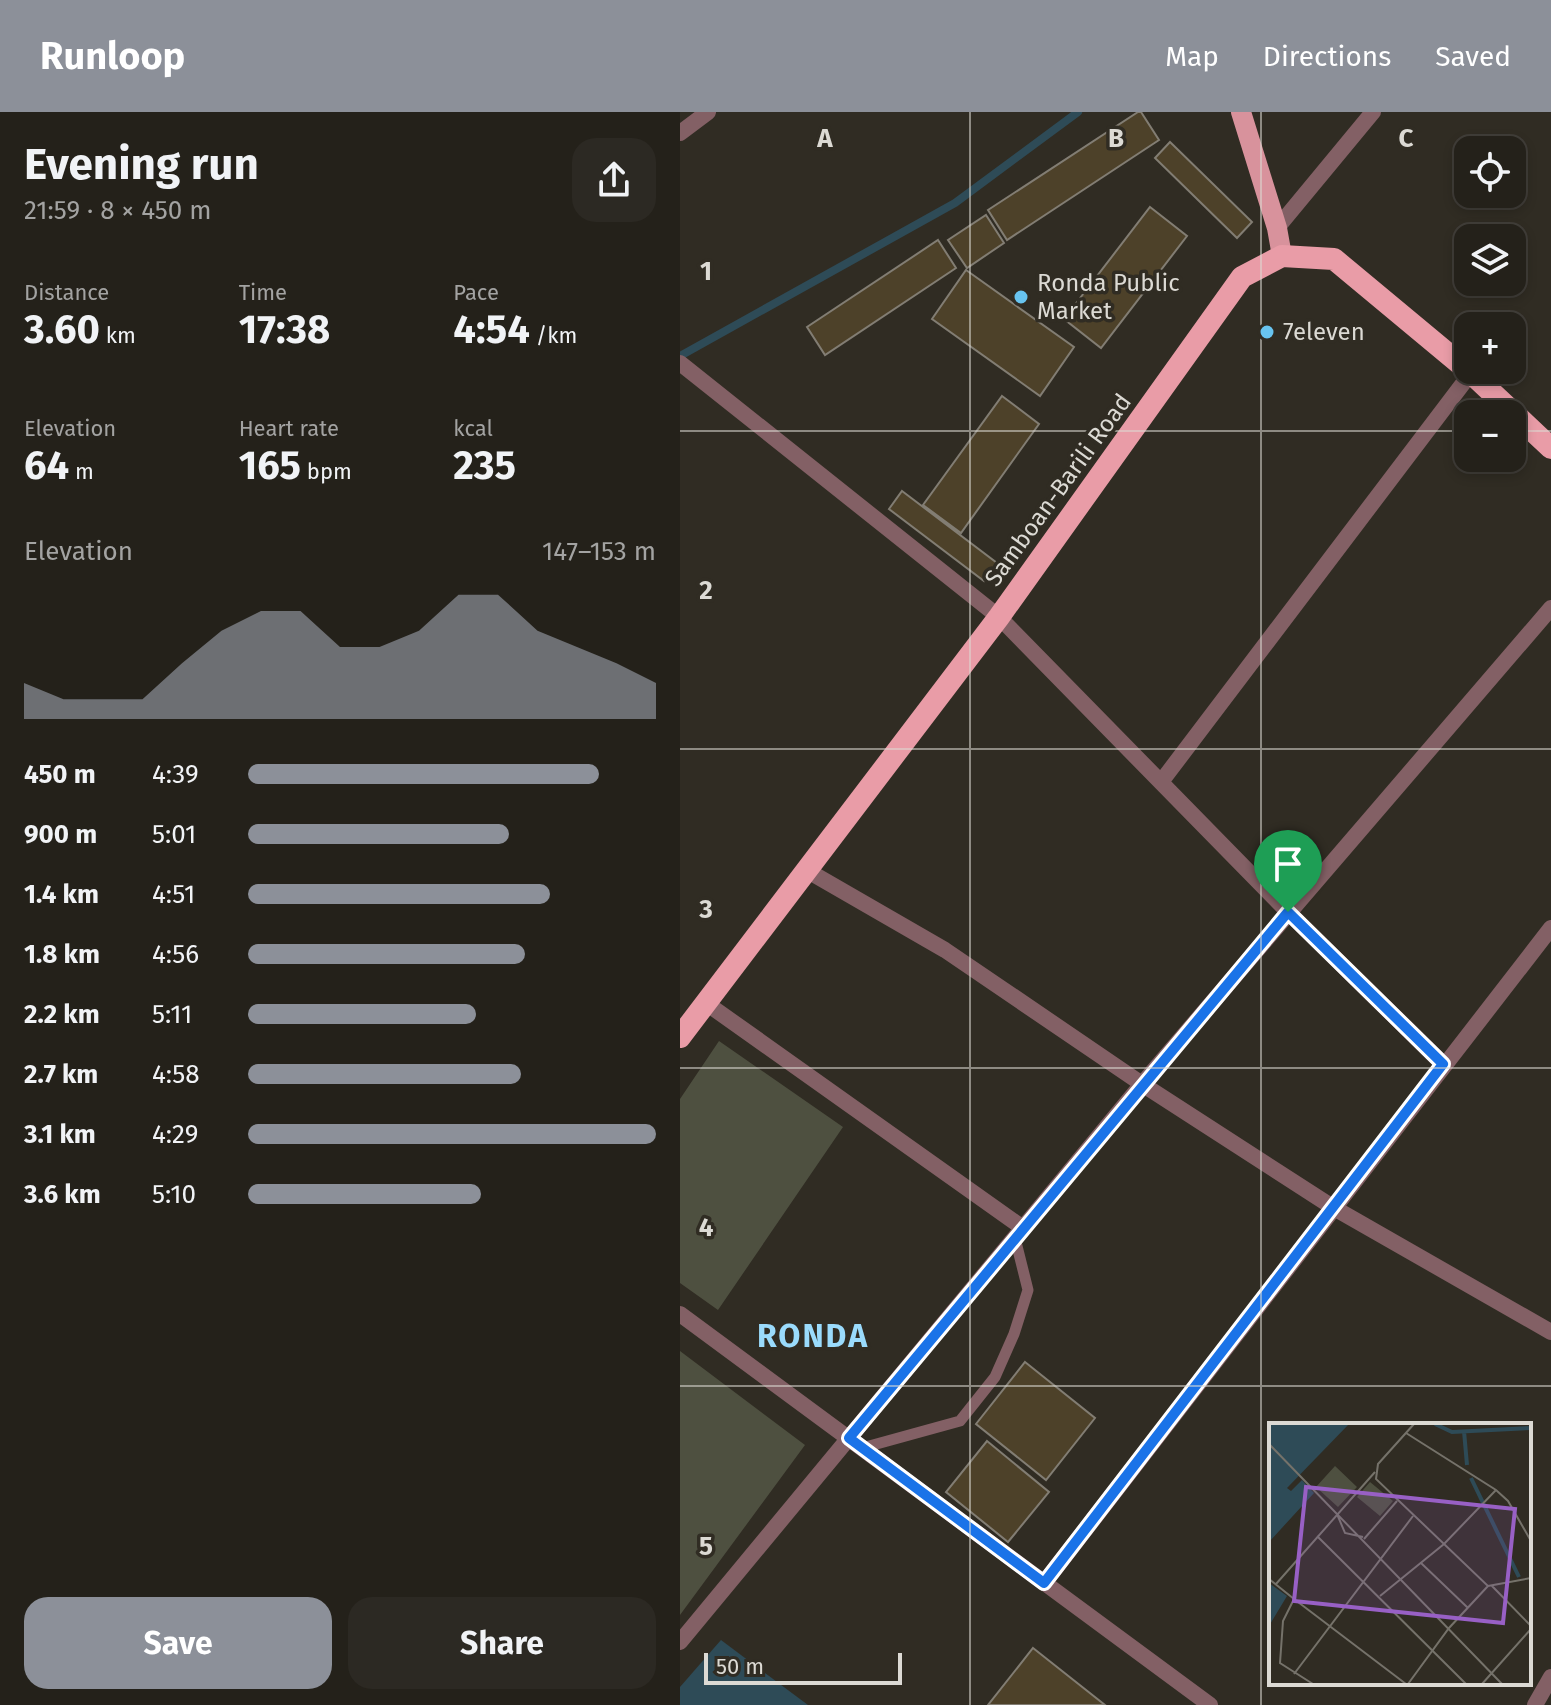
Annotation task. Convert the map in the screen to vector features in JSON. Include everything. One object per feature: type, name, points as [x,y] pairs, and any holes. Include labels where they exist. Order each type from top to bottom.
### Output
[{"type":"highway","points":[[1282,256],[1334,259],[1454,359]]},
{"type":"highway","name":"Samboan-Barili Road","points":[[680,1037],[999,617],[1242,277],[1282,256]]},
{"type":"highway","points":[[1483,384],[1551,448]]},
{"type":"main road","points":[[1241,112],[1277,228],[1282,256]]},
{"type":"street","points":[[680,133],[708,112]]},
{"type":"street","points":[[1277,228],[1373,112]]},
{"type":"street","points":[[685,368],[999,617],[1288,912],[1443,1064]]},
{"type":"street","points":[[1161,782],[1463,384]]},
{"type":"street","points":[[680,1642],[855,1443],[1019,1233],[1142,1084],[1551,608]]},
{"type":"street","points":[[808,871],[945,950],[1142,1084],[1334,1208],[1551,1332]]},
{"type":"street","points":[[1044,1583],[1551,928]]},
{"type":"street","points":[[706,1003],[1019,1233]]},
{"type":"street","points":[[680,1314],[1210,1705]]},
{"type":"street","points":[[1535,1705],[1551,1677]]},
{"type":"lane","points":[[855,1443],[960,1421],[995,1377],[1014,1334],[1028,1290],[1019,1233]]},
{"type":"green space","points":[[719,1041],[843,1127],[718,1310],[680,1283],[680,1099]]},
{"type":"green space","points":[[680,1351],[805,1445],[680,1615]]},
{"type":"water","points":[[721,1640],[808,1705],[680,1705],[680,1687]]},
{"type":"building","points":[[1138,112],[1159,140],[1007,240],[988,210]]},
{"type":"building","points":[[1170,142],[1252,222],[1237,238],[1155,158]]},
{"type":"building","points":[[1150,207],[1187,236],[1101,348],[1064,319]]},
{"type":"building","points":[[986,215],[1004,243],[967,268],[948,240]]},
{"type":"building","points":[[938,240],[956,268],[825,355],[807,327]]},
{"type":"building","points":[[966,270],[1074,347],[1040,396],[932,319]]},
{"type":"building","points":[[1002,396],[1039,424],[961,533],[923,505]]},
{"type":"building","points":[[902,491],[997,563],[984,581],[889,509]]},
{"type":"building","points":[[1025,1362],[1095,1418],[1046,1480],[976,1424]]},
{"type":"building","points":[[987,1441],[1049,1492],[1008,1542],[946,1492]]},
{"type":"building","points":[[1033,1648],[1105,1705],[988,1705]]},
{"type":"waterway","points":[[680,356],[955,203],[1078,112]]},
{"type":"place","name":"Ronda Public Market","points":[[1021,297]]},
{"type":"place","name":"7eleven","points":[[1267,332]]},
{"type":"district","name":"RONDA","points":[[813,1336]]},
{"type":"route","points":[[1288,912],[1443,1064],[1044,1583],[849,1438],[1288,912]]}]
